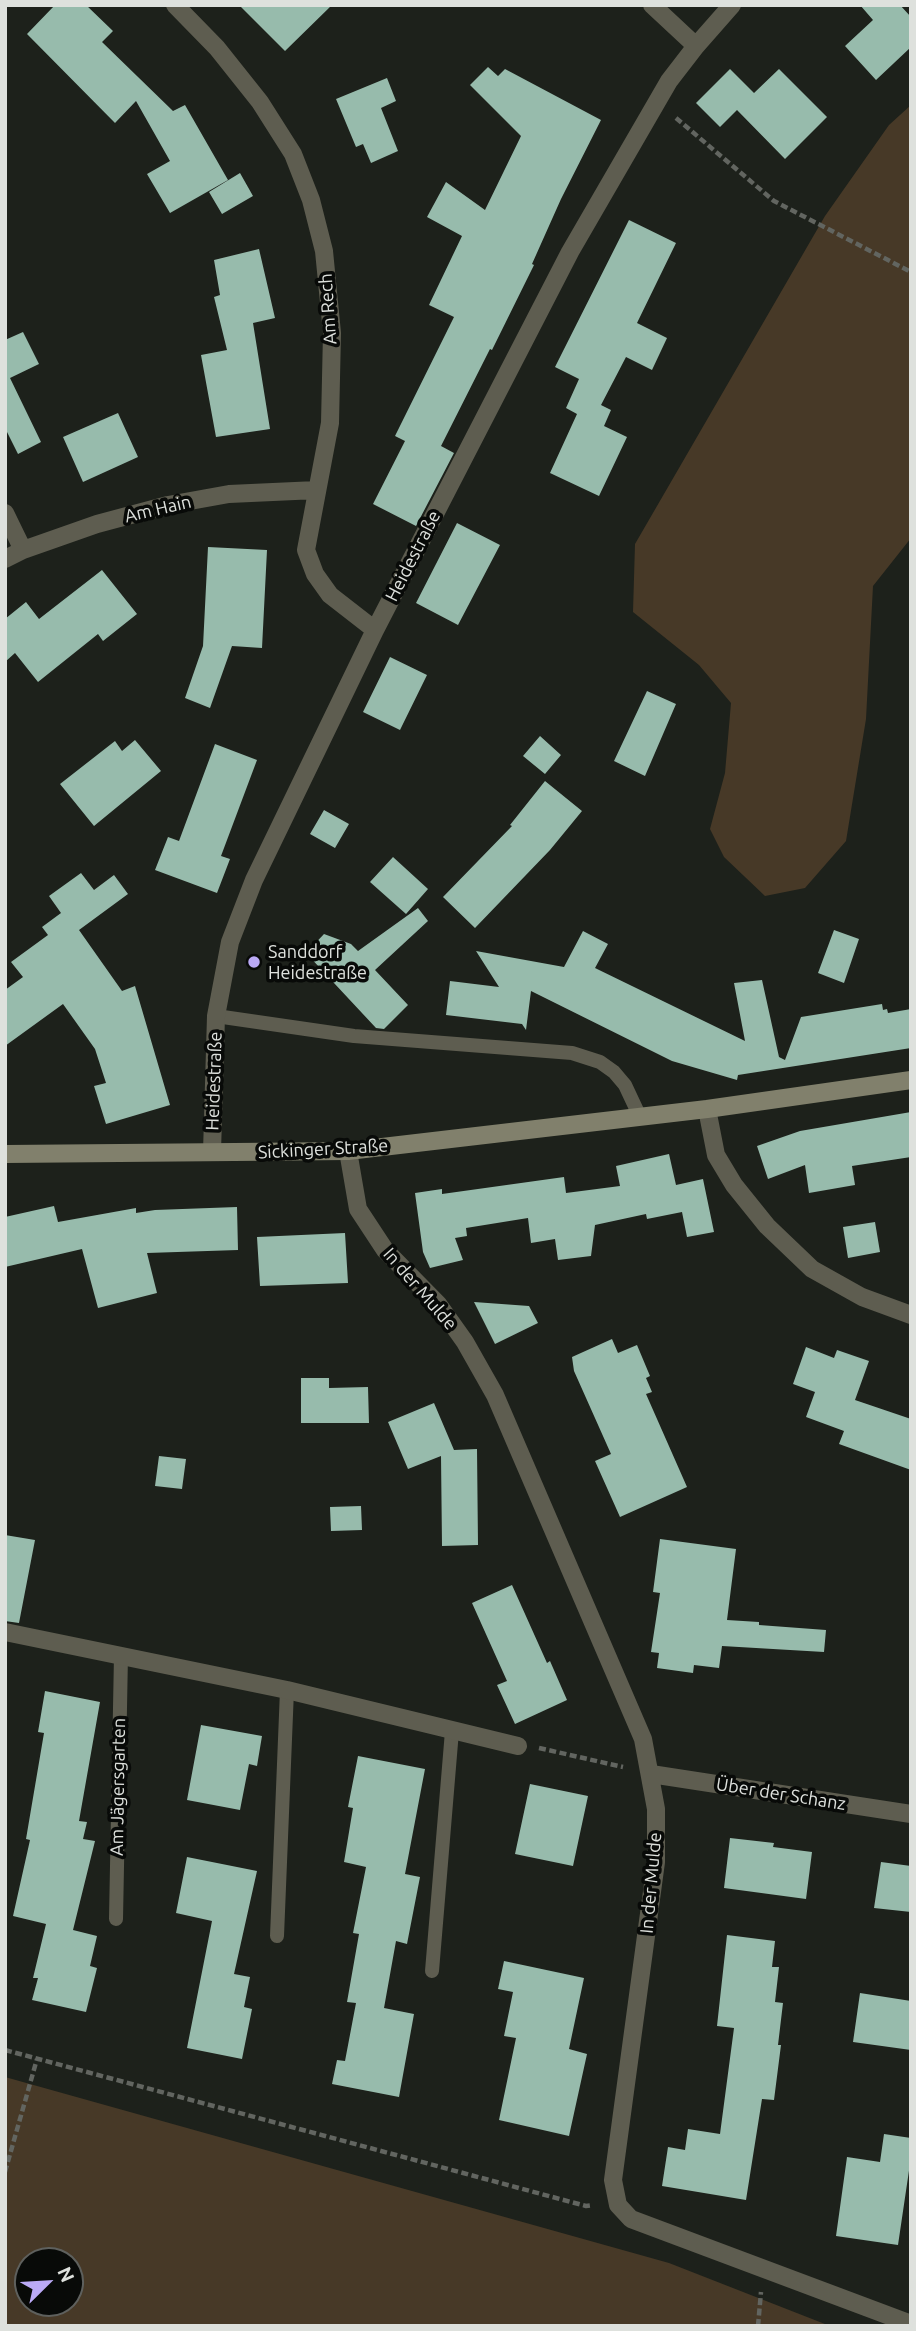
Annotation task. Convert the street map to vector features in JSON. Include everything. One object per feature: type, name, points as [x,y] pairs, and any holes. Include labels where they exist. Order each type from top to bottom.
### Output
[{"type":"street","name":"Am Rech","points":[[175,5],[217,48],[260,102],[293,154],[311,200],[324,251],[332,332],[330,423],[306,550],[315,574],[330,595],[375,630]]},
{"type":"street","points":[[652,5],[696,46]]},
{"type":"street","name":"Heidestraße","points":[[212,1152],[216,1016],[230,942],[254,880],[375,630],[570,252],[656,102],[696,46],[732,5]]},
{"type":"street","name":"Am Hain","points":[[5,559],[97,524],[168,505],[229,494],[317,490]]},
{"type":"street","points":[[5,513],[23,550]]},
{"type":"street","name":"Sickinger Straße","points":[[6,1150],[348,1151],[707,1109],[911,1080]]},
{"type":"street","points":[[707,1109],[716,1155],[734,1185],[767,1226],[812,1269],[862,1297],[911,1315]]},
{"type":"street","name":"In der Mulde","points":[[348,1151],[358,1209],[385,1250],[438,1304],[466,1342],[495,1395],[643,1739],[656,1809],[656,1862],[614,2180],[618,2205]]},
{"type":"street","points":[[5,1632],[286,1690],[518,1746]]},
{"type":"street","name":"Über der Schanz","points":[[651,1774],[911,1814]]},
{"type":"street","points":[[618,2205],[631,2219],[911,2324]]},
{"type":"lane","points":[[216,1016],[354,1036],[572,1053],[600,1062],[614,1072],[625,1086],[640,1117]]},
{"type":"lane","name":"Am Jägersgarten","points":[[116,1919],[121,1655]]},
{"type":"lane","points":[[277,1936],[286,1690]]},
{"type":"lane","points":[[432,1971],[452,1731]]},
{"type":"path","points":[[656,102],[774,201],[911,272]]},
{"type":"path","points":[[518,1746],[529,1746],[651,1774]]},
{"type":"path","points":[[5,2050],[586,2206],[618,2205]]},
{"type":"path","points":[[5,2172],[37,2059]]},
{"type":"path","points":[[758,2326],[764,2270]]},
{"type":"shaded area","points":[[911,105],[911,538],[873,586],[866,719],[846,841],[805,888],[765,896],[724,857],[710,829],[725,773],[731,703],[699,665],[633,612],[635,544],[825,216],[889,125]]},
{"type":"shaded area","points":[[5,2077],[669,2263],[830,2326],[5,2326]]},
{"type":"building","points":[[55,5],[86,5],[113,31],[102,42],[173,111],[185,105],[228,180],[170,213],[147,174],[170,161],[136,101],[115,123],[27,34]]},
{"type":"building","points":[[239,5],[332,5],[285,51]]},
{"type":"building","points":[[860,5],[900,5],[911,17],[911,47],[876,80],[845,46],[873,20]]},
{"type":"building","points":[[488,67],[498,76],[505,69],[601,120],[561,199],[532,264],[534,265],[441,446],[454,453],[416,526],[373,504],[405,441],[395,436],[454,317],[429,305],[462,236],[427,217],[446,182],[485,210],[521,136],[470,85]]},
{"type":"building","points":[[730,69],[754,93],[779,69],[827,117],[785,159],[737,110],[720,127],[696,103]]},
{"type":"building","points":[[387,78],[396,101],[381,108],[398,151],[371,163],[363,144],[356,147],[336,99]]},
{"type":"building","points":[[240,173],[253,196],[222,214],[209,192]]},
{"type":"building","points":[[629,220],[676,243],[637,323],[667,338],[652,370],[626,357],[601,405],[611,410],[604,426],[627,437],[599,496],[550,473],[577,414],[566,408],[579,379],[555,367]]},
{"type":"building","points":[[259,249],[275,318],[253,323],[270,429],[216,437],[201,355],[227,350],[214,297],[220,295],[214,260]]},
{"type":"building","points":[[23,332],[39,364],[10,378],[41,442],[18,454],[5,428],[5,340]]},
{"type":"building","points":[[118,413],[138,457],[83,482],[63,437]]},
{"type":"building","points":[[457,523],[500,545],[458,625],[416,603]]},
{"type":"building","points":[[208,547],[267,550],[262,648],[232,646],[210,708],[185,698],[203,646]]},
{"type":"building","points":[[102,570],[137,614],[103,641],[98,634],[38,682],[15,653],[5,662],[5,619],[26,602],[39,619]]},
{"type":"building","points":[[390,657],[427,675],[400,730],[363,712]]},
{"type":"building","points":[[647,691],[676,704],[645,776],[614,761]]},
{"type":"building","points":[[540,736],[561,755],[545,774],[523,756]]},
{"type":"building","points":[[135,740],[161,771],[94,826],[60,784],[115,741],[122,751]]},
{"type":"building","points":[[215,744],[257,760],[221,856],[230,859],[217,893],[155,870],[168,837],[179,841]]},
{"type":"building","points":[[545,781],[582,811],[550,850],[475,928],[443,897],[512,826],[510,825]]},
{"type":"building","points":[[324,810],[349,824],[335,848],[310,834]]},
{"type":"building","points":[[393,857],[428,889],[406,914],[370,882]]},
{"type":"building","points":[[81,873],[94,890],[114,875],[128,894],[79,930],[122,991],[135,986],[170,1105],[106,1124],[94,1086],[106,1083],[95,1049],[63,1004],[5,1046],[5,990],[23,977],[11,962],[48,935],[42,927],[61,913],[49,896]]},
{"type":"building","points":[[418,908],[428,921],[375,970],[408,1005],[384,1029],[376,1028],[306,953],[324,934],[351,944],[358,951]]},
{"type":"building","points":[[834,930],[859,939],[844,983],[818,973]]},
{"type":"building","points":[[583,931],[608,944],[595,968],[745,1041],[734,983],[762,980],[779,1057],[785,1060],[801,1017],[882,1004],[883,1010],[887,1009],[888,1013],[911,1009],[911,1048],[738,1075],[737,1080],[672,1061],[531,991],[526,1030],[522,1024],[446,1015],[450,981],[499,987],[476,951],[564,967]]},
{"type":"building","points":[[911,1112],[911,1157],[852,1166],[855,1185],[809,1193],[805,1165],[768,1179],[757,1146],[800,1131]]},
{"type":"building","points":[[669,1154],[676,1185],[703,1179],[714,1232],[687,1237],[682,1212],[647,1219],[646,1214],[595,1225],[591,1256],[558,1260],[555,1239],[531,1243],[528,1218],[466,1228],[467,1236],[455,1238],[463,1260],[430,1268],[423,1252],[415,1193],[442,1189],[442,1194],[564,1177],[566,1193],[620,1186],[616,1166]]},
{"type":"building","points":[[54,1206],[58,1222],[136,1208],[136,1213],[237,1207],[238,1250],[147,1253],[157,1293],[98,1308],[82,1249],[5,1267],[5,1217]]},
{"type":"building","points":[[875,1222],[880,1252],[848,1258],[843,1227]]},
{"type":"building","points":[[345,1233],[348,1283],[260,1286],[257,1237]]},
{"type":"building","points":[[474,1302],[529,1306],[538,1323],[495,1344]]},
{"type":"building","points":[[612,1339],[618,1353],[637,1345],[650,1376],[646,1378],[652,1392],[646,1394],[687,1487],[620,1517],[595,1461],[611,1454],[574,1371],[572,1357]]},
{"type":"building","points":[[806,1347],[834,1358],[837,1350],[869,1361],[855,1400],[911,1419],[911,1470],[839,1444],[844,1431],[806,1417],[815,1392],[793,1384]]},
{"type":"building","points":[[301,1378],[329,1378],[329,1388],[368,1387],[369,1423],[301,1423]]},
{"type":"building","points":[[434,1403],[454,1450],[477,1449],[478,1545],[442,1546],[441,1456],[408,1469],[388,1422]]},
{"type":"building","points":[[159,1456],[186,1459],[182,1489],[155,1486]]},
{"type":"building","points":[[361,1506],[362,1530],[331,1531],[330,1507]]},
{"type":"building","points":[[5,1535],[35,1540],[19,1623],[5,1621]]},
{"type":"building","points":[[660,1539],[736,1549],[727,1620],[826,1630],[824,1652],[722,1646],[719,1668],[694,1665],[693,1673],[657,1668],[659,1653],[651,1652],[660,1593],[653,1592]]},
{"type":"building","points":[[512,1585],[567,1700],[515,1724],[497,1685],[507,1681],[472,1603]]},
{"type":"building","points":[[45,1691],[100,1702],[79,1821],[87,1822],[83,1839],[95,1841],[73,1930],[97,1936],[90,1966],[97,1968],[86,2012],[32,2000],[38,1978],[33,1978],[46,1924],[13,1916],[30,1840],[26,1839],[44,1733],[38,1732]]},
{"type":"building","points":[[201,1725],[262,1736],[257,1766],[249,1764],[240,1810],[187,1800]]},
{"type":"building","points":[[358,1756],[425,1769],[405,1874],[420,1877],[407,1944],[396,1941],[384,2008],[414,2014],[399,2097],[332,2084],[337,2060],[345,2061],[356,2003],[347,2002],[359,1934],[353,1933],[366,1867],[344,1862],[353,1808],[348,1807]]},
{"type":"building","points":[[530,1784],[588,1796],[573,1866],[515,1854]]},
{"type":"building","points":[[730,1838],[774,1843],[773,1847],[812,1852],[806,1899],[724,1888]]},
{"type":"building","points":[[187,1857],[257,1871],[234,1974],[250,1977],[244,2007],[252,2009],[242,2059],[187,2048],[212,1921],[176,1913]]},
{"type":"building","points":[[881,1862],[911,1866],[911,1912],[874,1908]]},
{"type":"building","points":[[727,1935],[775,1941],[772,1967],[779,1967],[775,2002],[783,2003],[774,2100],[762,2099],[746,2200],[662,2186],[668,2147],[685,2150],[688,2129],[720,2134],[734,2028],[717,2026]]},
{"type":"building","points":[[504,1961],[584,1978],[569,2049],[587,2054],[569,2136],[499,2120],[516,2038],[504,2036],[513,1992],[498,1989]]},
{"type":"building","points":[[860,1993],[911,2001],[911,2050],[853,2042]]},
{"type":"building","points":[[884,2134],[911,2138],[911,2157],[898,2245],[836,2236],[847,2157],[880,2162]]},
{"type":"place","name":"Sanddorf Heidestraße","points":[[254,962]]}]
